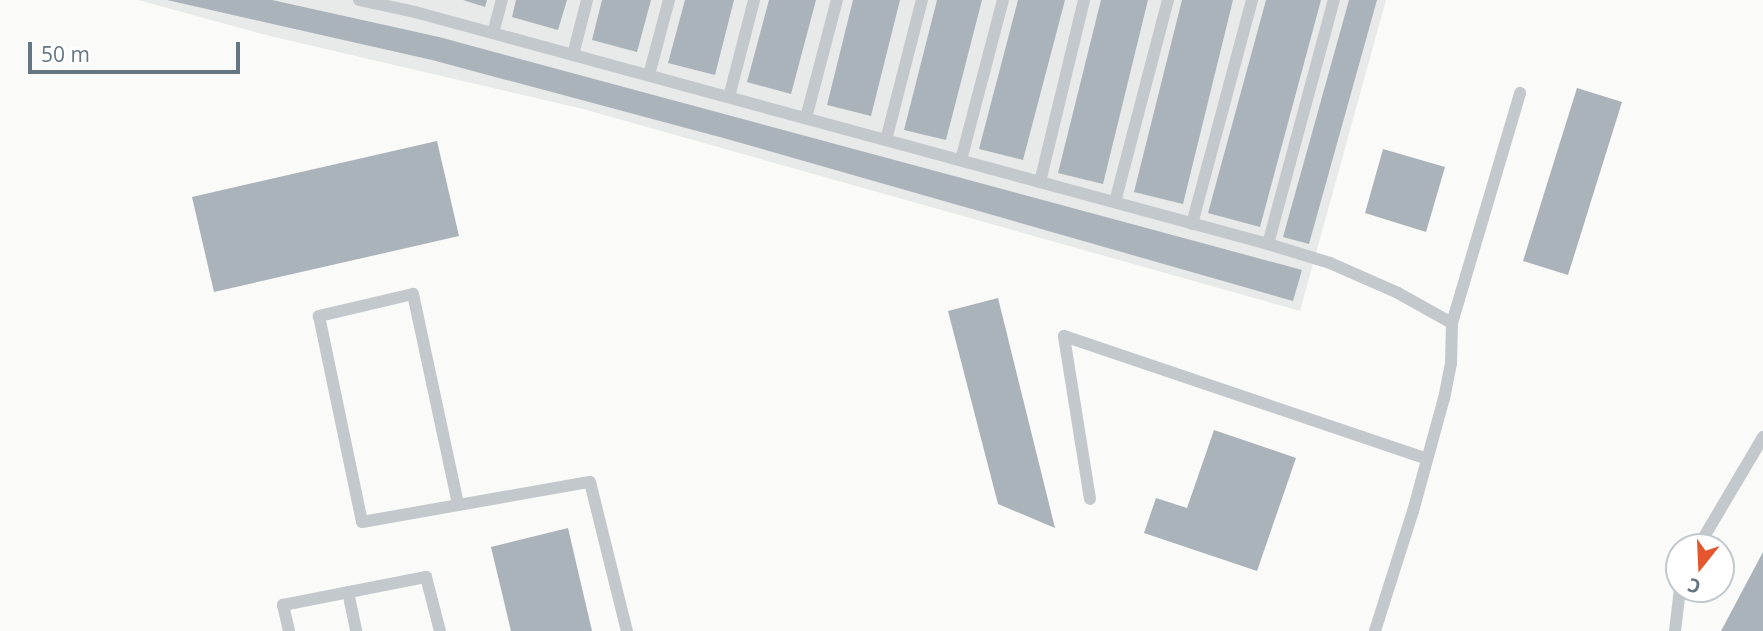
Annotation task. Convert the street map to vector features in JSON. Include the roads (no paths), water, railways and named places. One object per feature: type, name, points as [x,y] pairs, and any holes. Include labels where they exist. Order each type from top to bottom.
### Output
[{"type":"lane","points":[[359,0],[416,6],[493,33],[1268,244],[1330,263],[1398,293],[1452,323]]},
{"type":"lane","points":[[493,33],[502,0]]},
{"type":"lane","points":[[573,55],[587,0]]},
{"type":"lane","points":[[649,75],[669,0]]},
{"type":"lane","points":[[729,97],[754,0]]},
{"type":"lane","points":[[806,118],[837,0]]},
{"type":"lane","points":[[886,140],[922,0]]},
{"type":"lane","points":[[961,160],[1003,0]]},
{"type":"lane","points":[[1040,182],[1084,0]]},
{"type":"lane","points":[[1115,202],[1168,0]]},
{"type":"lane","points":[[1192,224],[1252,0]]},
{"type":"lane","points":[[1268,244],[1334,0]]},
{"type":"lane","points":[[1375,631],[1427,459],[1448,375],[1452,323],[1520,93]]},
{"type":"lane","points":[[458,504],[413,294],[319,316],[362,522],[590,482],[627,631]]},
{"type":"lane","points":[[1090,499],[1064,336],[1427,459]]},
{"type":"lane","points":[[1706,533],[1763,437]]},
{"type":"lane","points":[[289,631],[283,605],[426,577],[440,631]]},
{"type":"lane","points":[[348,592],[356,631]]},
{"type":"lane","points":[[1675,631],[1678,603]]}]
